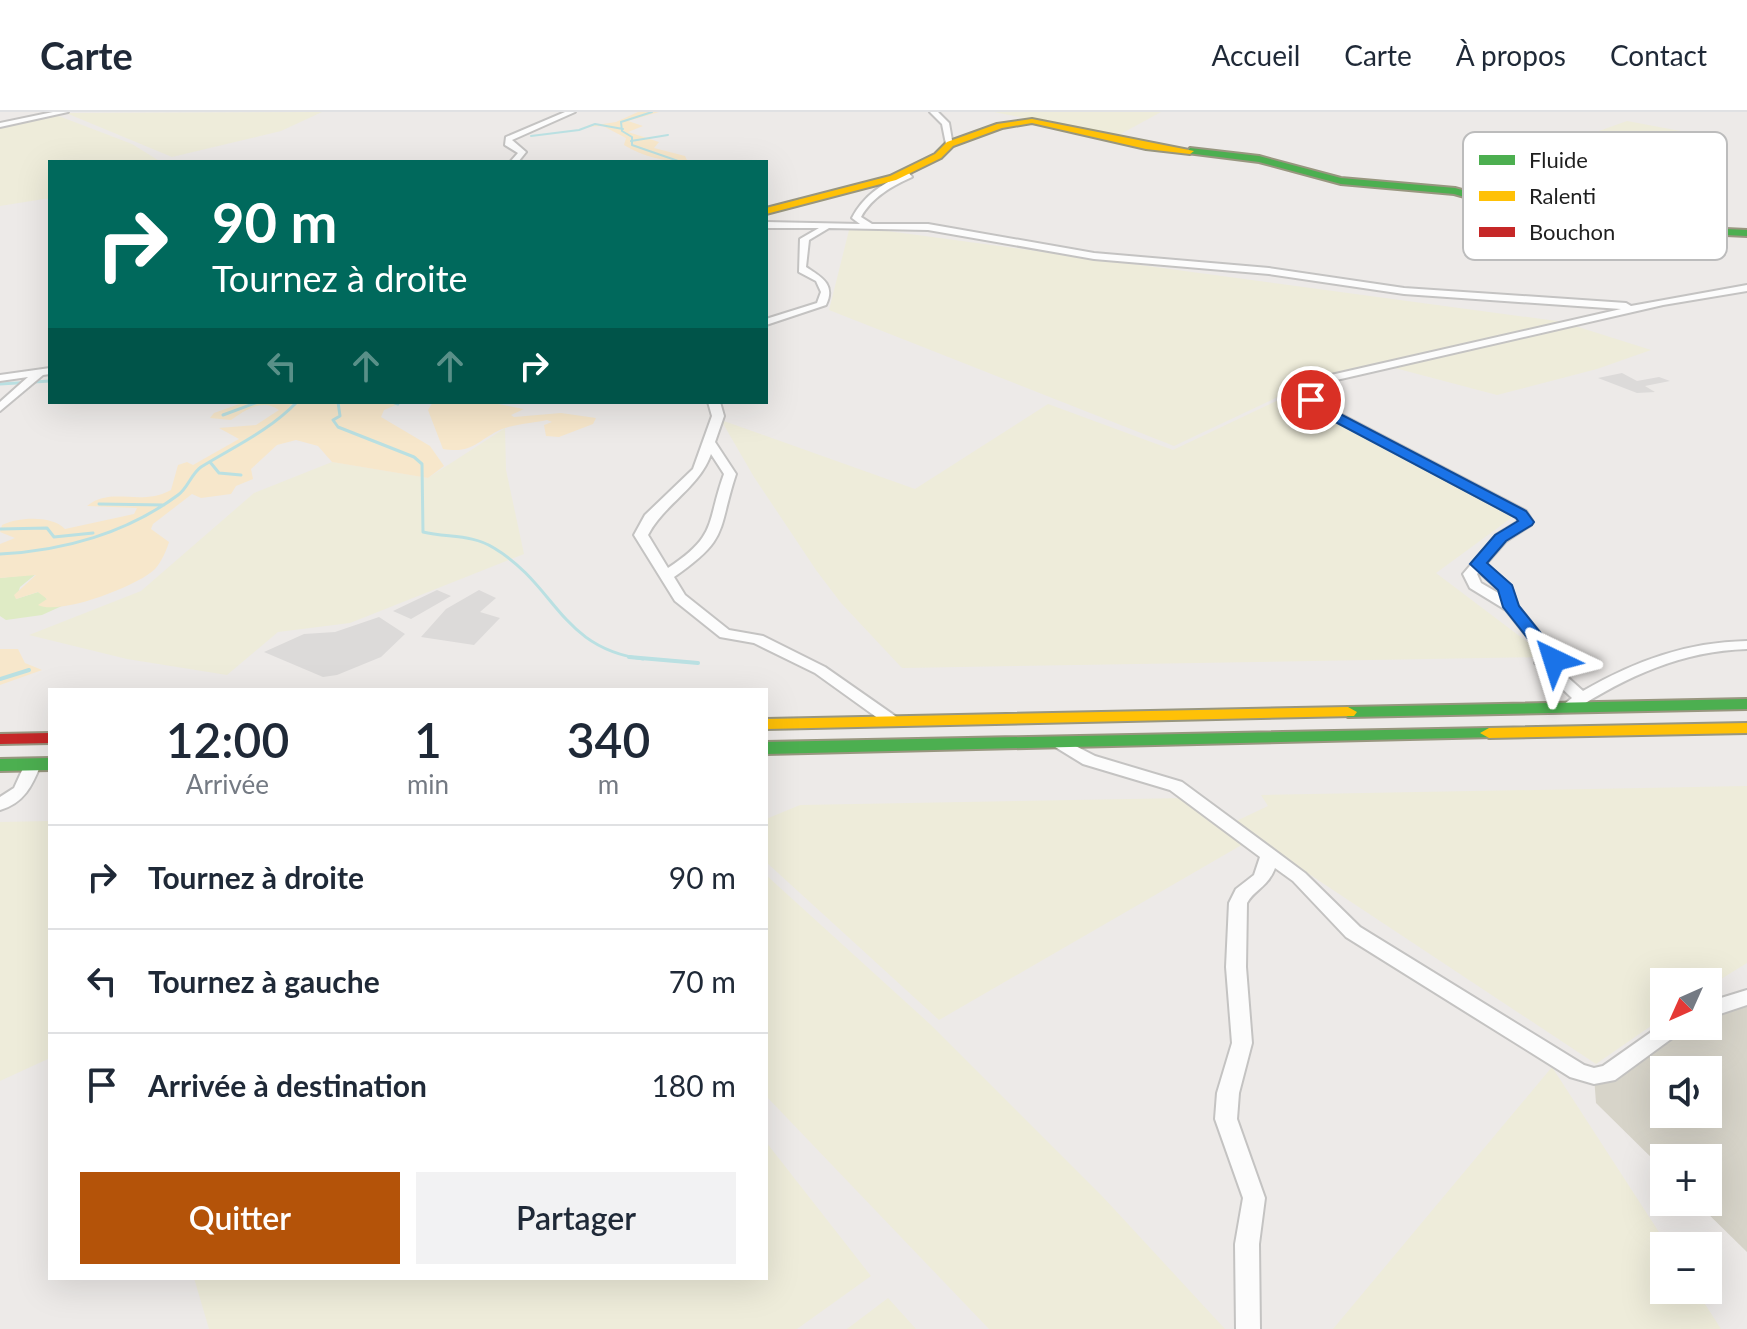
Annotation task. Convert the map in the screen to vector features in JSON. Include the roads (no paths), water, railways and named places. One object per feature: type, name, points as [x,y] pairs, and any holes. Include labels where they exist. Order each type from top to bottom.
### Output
[{"type":"main road","points":[[768,211],[809,203],[912,173],[942,154],[950,144],[1026,121],[1175,150],[1259,159],[1341,181],[1463,193]]},
{"type":"main road","points":[[1727,232],[1747,233]]},
{"type":"main road","points":[[768,724],[1575,703],[1747,704]]},
{"type":"main road","points":[[768,748],[1747,728]]},
{"type":"main road","points":[[0,739],[48,738]]},
{"type":"main road","points":[[0,765],[41,764]]},
{"type":"street","points":[[0,125],[64,112]]},
{"type":"street","points":[[516,160],[522,152],[508,143],[509,139],[571,112]]},
{"type":"street","points":[[934,112],[945,123],[950,144]]},
{"type":"street","points":[[856,218],[865,202],[890,183],[912,173]]},
{"type":"street","points":[[768,321],[821,305],[827,295],[826,286],[816,275],[802,270],[807,253],[804,239],[830,225],[856,218],[870,224]]},
{"type":"street","points":[[768,225],[928,227],[1094,256],[1269,271],[1404,291],[1643,308]]},
{"type":"street","points":[[1747,288],[1643,308],[1313,382],[1313,405],[1521,514],[1526,522],[1501,538],[1478,564],[1506,589],[1511,607],[1554,660],[1543,663],[1575,703],[1632,669],[1691,652],[1747,645]]},
{"type":"street","points":[[0,378],[44,372]]},
{"type":"street","points":[[0,408],[44,372]]},
{"type":"street","points":[[715,404],[718,416],[693,480],[668,499],[644,526],[641,535],[680,598],[725,634],[758,639],[820,670],[892,721]]},
{"type":"street","points":[[666,576],[707,545],[723,508],[723,491],[730,474],[709,442]]},
{"type":"street","points":[[1058,742],[1089,760],[1176,786],[1311,887],[1353,932],[1577,1071],[1594,1076],[1608,1074],[1655,1040]]},
{"type":"street","points":[[0,805],[21,791],[41,764]]},
{"type":"street","points":[[1248,1329],[1247,1244],[1254,1198],[1226,1119],[1228,1093],[1242,1043],[1236,967],[1238,903],[1243,893],[1256,886],[1267,874],[1269,855]]},
{"type":"street","points":[[1722,1005],[1747,997]]},
{"type":"waterway","points":[[622,129],[621,122],[652,112]]},
{"type":"waterway","points":[[531,136],[579,130],[595,124],[622,129]]},
{"type":"waterway","points":[[622,129],[632,137],[632,141]]},
{"type":"waterway","points":[[632,141],[668,135]]},
{"type":"waterway","points":[[632,141],[632,145],[675,160]]},
{"type":"waterway","points":[[0,384],[48,381]]},
{"type":"waterway","points":[[223,415],[253,404]]},
{"type":"waterway","points":[[163,505],[178,495],[201,467],[263,430],[295,404]]},
{"type":"waterway","points":[[338,404],[340,416],[333,420],[338,427],[414,457],[422,464],[423,532],[468,538],[494,548],[515,563],[576,629],[615,653],[637,658]]},
{"type":"waterway","points":[[210,462],[219,473],[241,475]]},
{"type":"waterway","points":[[99,504],[163,505]]},
{"type":"waterway","points":[[0,554],[47,549],[94,538],[138,520],[163,505]]},
{"type":"waterway","points":[[0,529],[47,528],[54,537],[93,533]]},
{"type":"waterway","points":[[629,657],[637,658]]},
{"type":"waterway","points":[[637,658],[698,663]]},
{"type":"waterway","points":[[637,658],[643,659]]},
{"type":"waterway","points":[[0,679],[29,670]]}]
